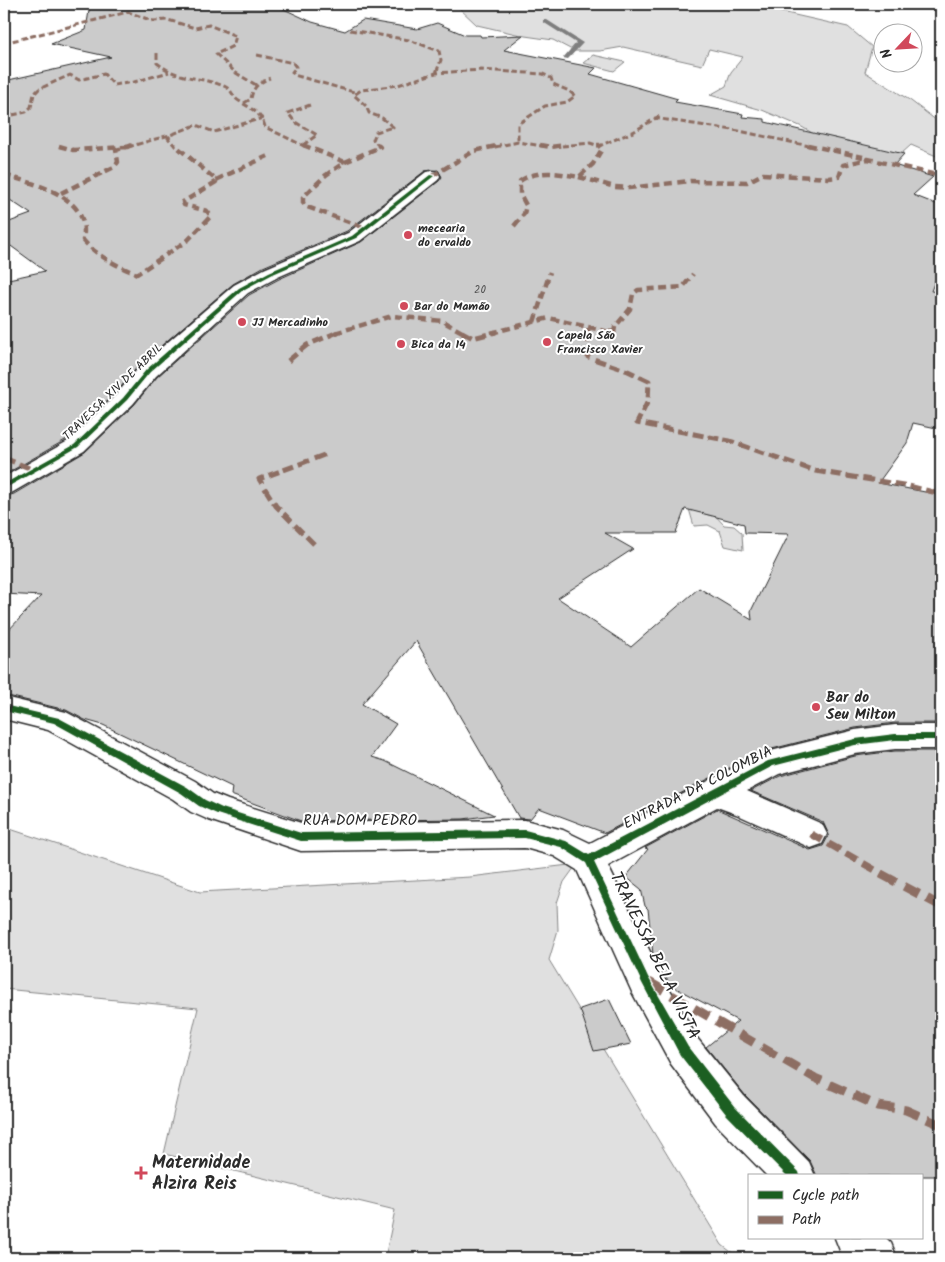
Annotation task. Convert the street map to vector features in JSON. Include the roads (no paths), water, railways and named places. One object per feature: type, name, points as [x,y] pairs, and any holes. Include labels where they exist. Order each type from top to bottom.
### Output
[{"type":"street","name":"TRAVESSA XIV DE ABRIL","points":[[4,487],[76,446],[125,399],[148,371],[242,289],[271,273],[354,237],[432,176]]},
{"type":"street","name":"RUA DOM PEDRO","points":[[4,708],[56,720],[184,790],[202,803],[220,811],[301,837],[525,834],[563,844],[589,860]]},
{"type":"street","name":"ENTRADA DA COLOMBIA","points":[[589,860],[771,764],[818,750],[855,742],[895,738],[941,737]]},
{"type":"street","points":[[716,794],[746,804],[811,834]]},
{"type":"street","name":"TRAVESSA BELA VISTA","points":[[589,860],[645,980],[684,1051],[730,1110],[793,1174]]},
{"type":"street","points":[[858,1240],[876,1258]]},
{"type":"waterway","points":[[545,21],[580,43],[566,58]]},
{"type":"place","name":"mecearia do ervaldo","points":[[408,235]]},
{"type":"place","name":"Bar do Mamão","points":[[404,306]]},
{"type":"place","name":"JJ Mercadinho","points":[[242,322]]},
{"type":"place","name":"Capela São Francisco Xavier","points":[[547,342]]},
{"type":"place","name":"Bica da 14","points":[[401,344]]},
{"type":"place","name":"Bar do Seu Milton","points":[[816,707]]},
{"type":"place","name":"Maternidade Alzira Reis","points":[[141,1173]]}]
